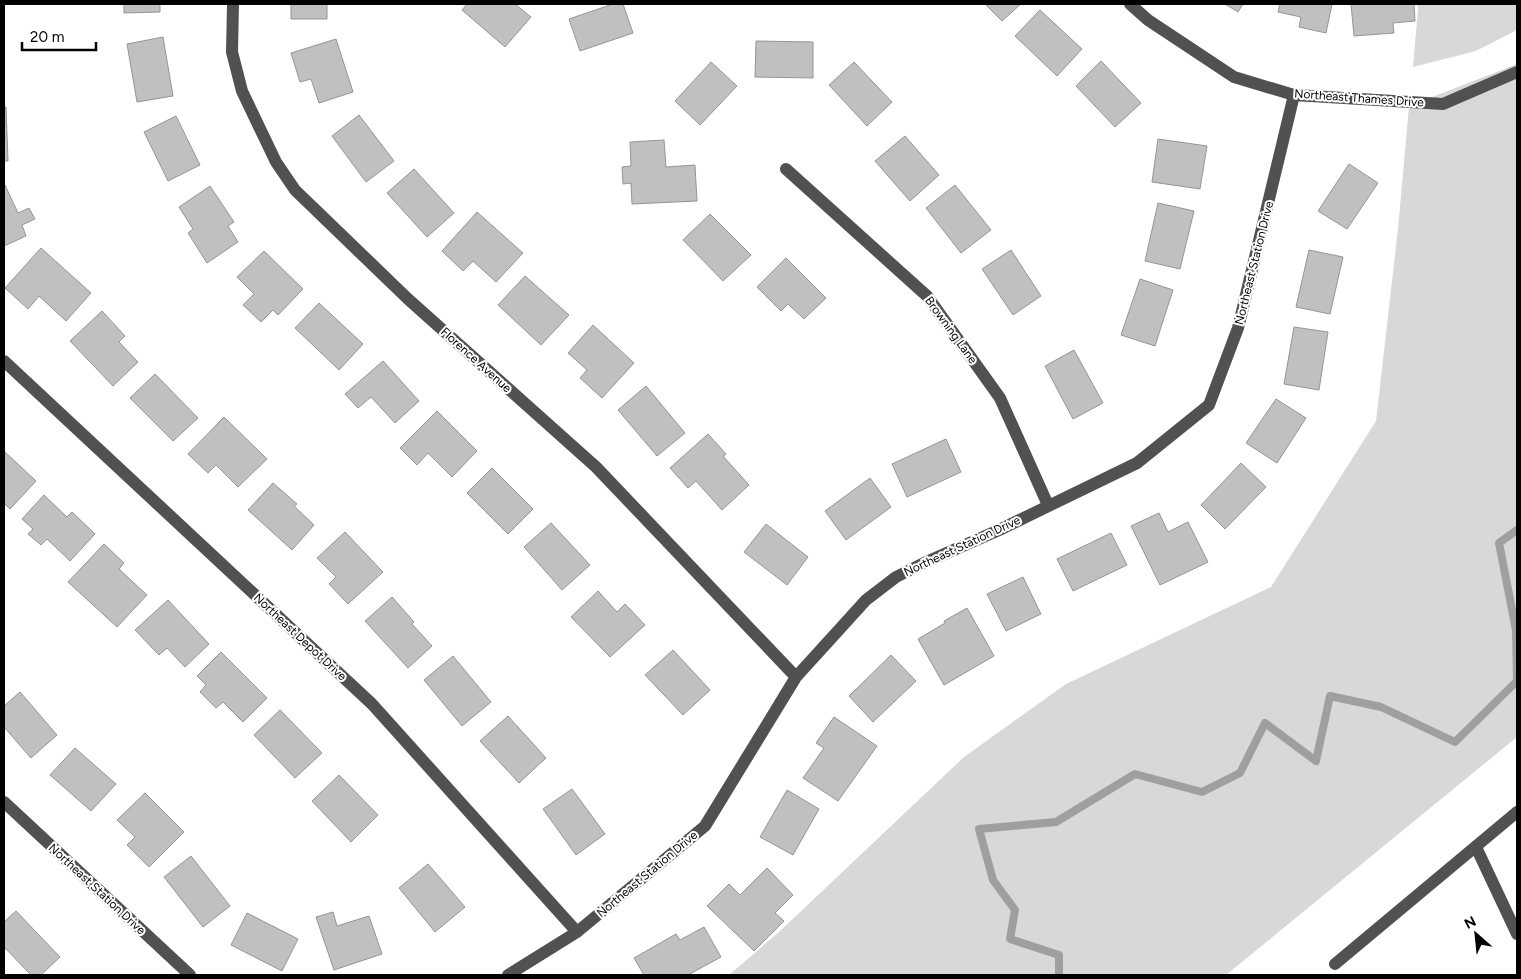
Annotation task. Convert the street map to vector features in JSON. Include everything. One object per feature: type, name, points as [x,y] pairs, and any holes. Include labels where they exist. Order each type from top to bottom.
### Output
[{"type":"street","name":"Florence Avenue","points":[[233,4],[232,52],[242,91],[276,162],[295,190],[408,299],[596,467],[796,677]]},
{"type":"street","name":"Northeast Thames Drive","points":[[1130,4],[1148,20],[1234,77],[1294,95],[1444,104],[1517,72]]},
{"type":"street","name":"Northeast Station Drive","points":[[508,975],[577,932],[705,826],[796,677],[866,600],[896,577],[1138,463],[1209,405],[1238,328],[1294,95]]},
{"type":"street","name":"Browning Lane","points":[[786,169],[927,296],[1000,398],[1048,505]]},
{"type":"street","name":"Northeast Depot Drive","points":[[4,361],[372,704],[577,932]]},
{"type":"street","name":"Northeast Station Drive","points":[[4,802],[190,975]]},
{"type":"street","points":[[1334,964],[1517,812]]},
{"type":"street","points":[[1476,847],[1517,934]]},
{"type":"shaded area","points":[[1417,4],[1517,4],[1517,30],[1476,51],[1413,67]]},
{"type":"shaded area","points":[[1517,64],[1517,737],[1226,975],[729,975],[779,932],[964,757],[1066,684],[1271,587],[1376,421],[1398,229],[1409,106]]},
{"type":"building","points":[[124,4],[160,4],[160,12],[124,13]]},
{"type":"building","points":[[291,4],[327,4],[327,19],[291,19]]},
{"type":"building","points":[[467,4],[515,4],[531,17],[505,47],[462,10]]},
{"type":"building","points":[[613,4],[623,4],[633,33],[580,51],[569,19]]},
{"type":"building","points":[[985,4],[1021,4],[1002,21]]},
{"type":"building","points":[[1225,4],[1243,4],[1238,12]]},
{"type":"building","points":[[1280,4],[1332,4],[1326,33],[1299,27],[1301,17],[1278,12]]},
{"type":"building","points":[[1351,4],[1414,4],[1415,21],[1393,23],[1394,33],[1354,36]]},
{"type":"building","points":[[1040,10],[1082,49],[1057,76],[1015,36]]},
{"type":"building","points":[[163,37],[173,96],[137,102],[127,44]]},
{"type":"building","points":[[336,39],[353,92],[319,103],[311,79],[300,82],[291,53]]},
{"type":"building","points":[[756,41],[813,42],[813,78],[755,77]]},
{"type":"building","points":[[1101,61],[1141,103],[1115,127],[1076,86]]},
{"type":"building","points":[[711,62],[737,86],[700,125],[675,101]]},
{"type":"building","points":[[854,62],[892,102],[867,126],[829,85]]},
{"type":"building","points":[[4,107],[6,107],[8,161],[4,161]]},
{"type":"building","points":[[359,115],[394,161],[366,182],[332,136]]},
{"type":"building","points":[[176,116],[200,165],[168,181],[144,132]]},
{"type":"building","points":[[905,136],[939,175],[910,201],[875,161]]},
{"type":"building","points":[[1158,139],[1207,146],[1200,189],[1152,182]]},
{"type":"building","points":[[664,140],[666,167],[695,165],[697,201],[632,204],[631,183],[623,184],[622,167],[631,166],[630,142]]},
{"type":"building","points":[[1349,164],[1378,183],[1347,229],[1318,211]]},
{"type":"building","points":[[414,169],[454,213],[427,237],[387,193]]},
{"type":"building","points":[[955,185],[991,230],[961,253],[926,208]]},
{"type":"building","points":[[4,186],[18,213],[29,208],[35,219],[22,225],[26,236],[4,246]]},
{"type":"building","points":[[210,186],[234,222],[228,226],[238,242],[207,263],[188,233],[193,229],[179,207]]},
{"type":"building","points":[[1158,203],[1194,211],[1180,269],[1145,261]]},
{"type":"building","points":[[477,212],[523,253],[496,282],[473,261],[463,271],[442,251]]},
{"type":"building","points":[[710,214],[751,255],[723,281],[683,240]]},
{"type":"building","points":[[41,248],[91,293],[66,321],[39,296],[28,309],[5,288]]},
{"type":"building","points":[[1011,250],[1041,296],[1013,315],[982,269]]},
{"type":"building","points":[[1309,250],[1343,257],[1330,314],[1296,307]]},
{"type":"building","points":[[264,251],[303,289],[278,315],[273,310],[261,322],[243,305],[254,294],[237,277]]},
{"type":"building","points":[[786,258],[826,298],[804,319],[788,304],[781,311],[757,287]]},
{"type":"building","points":[[525,276],[569,315],[541,345],[498,305]]},
{"type":"building","points":[[1140,279],[1173,290],[1155,346],[1121,335]]},
{"type":"building","points":[[319,303],[363,344],[339,370],[295,328]]},
{"type":"building","points":[[102,311],[125,336],[119,342],[138,362],[113,386],[70,341]]},
{"type":"building","points":[[593,325],[634,363],[602,398],[580,378],[587,370],[568,353]]},
{"type":"building","points":[[1294,327],[1328,332],[1319,390],[1284,384]]},
{"type":"building","points":[[1074,350],[1103,403],[1073,419],[1045,366]]},
{"type":"building","points":[[383,361],[419,401],[395,423],[371,397],[358,408],[345,394]]},
{"type":"building","points":[[155,374],[198,418],[173,441],[130,398]]},
{"type":"building","points":[[646,386],[685,433],[657,456],[618,410]]},
{"type":"building","points":[[1276,399],[1306,418],[1277,463],[1246,443]]},
{"type":"building","points":[[437,411],[477,451],[452,477],[428,453],[417,465],[400,448]]},
{"type":"building","points":[[224,417],[267,459],[238,487],[216,465],[208,473],[188,454]]},
{"type":"building","points":[[708,434],[726,454],[723,456],[749,485],[722,510],[696,481],[688,488],[670,468]]},
{"type":"building","points":[[946,439],[961,472],[907,497],[892,464]]},
{"type":"building","points":[[4,451],[36,481],[10,509],[4,503]]},
{"type":"building","points":[[1241,463],[1266,487],[1225,529],[1201,505]]},
{"type":"building","points":[[492,468],[533,509],[508,534],[467,493]]},
{"type":"building","points":[[870,478],[891,507],[846,540],[825,511]]},
{"type":"building","points":[[273,483],[297,504],[294,506],[314,525],[292,550],[248,510]]},
{"type":"building","points":[[44,495],[67,517],[72,512],[95,534],[70,561],[47,539],[41,545],[28,534],[33,529],[22,519]]},
{"type":"building","points":[[1159,513],[1168,532],[1188,522],[1208,562],[1160,585],[1131,526]]},
{"type":"building","points":[[551,523],[590,565],[562,590],[524,547]]},
{"type":"building","points":[[766,524],[808,557],[787,585],[744,552]]},
{"type":"building","points":[[345,532],[383,572],[348,604],[329,584],[336,577],[317,558]]},
{"type":"building","points":[[1111,533],[1127,565],[1073,591],[1057,559]]},
{"type":"building","points":[[104,544],[124,563],[119,569],[147,595],[117,627],[68,582]]},
{"type":"building","points":[[1023,577],[1041,614],[1006,631],[987,594]]},
{"type":"building","points":[[598,591],[617,612],[625,604],[645,625],[610,657],[571,617]]},
{"type":"building","points":[[392,597],[414,622],[412,624],[432,646],[408,668],[365,621]]},
{"type":"building","points":[[168,600],[209,644],[185,667],[167,648],[159,655],[135,630]]},
{"type":"building","points":[[967,608],[994,656],[944,685],[918,639]]},
{"type":"building","points":[[673,650],[710,690],[683,715],[645,675]]},
{"type":"building","points":[[221,652],[267,698],[243,722],[223,702],[216,708],[200,692],[206,685],[197,676]]},
{"type":"building","points":[[891,655],[916,681],[873,722],[849,696]]},
{"type":"building","points":[[453,656],[491,702],[462,726],[424,680]]},
{"type":"building","points":[[20,692],[57,735],[31,758],[4,727],[4,706]]},
{"type":"building","points":[[280,710],[322,753],[295,778],[254,735]]},
{"type":"building","points":[[508,716],[546,758],[519,783],[480,741]]},
{"type":"building","points":[[834,717],[877,746],[838,801],[803,778],[824,748],[816,743]]},
{"type":"building","points":[[75,748],[116,784],[91,811],[50,775]]},
{"type":"building","points":[[339,775],[378,815],[351,842],[312,801]]},
{"type":"building","points":[[572,789],[605,834],[576,855],[543,809]]},
{"type":"building","points":[[787,790],[819,809],[793,855],[760,837]]},
{"type":"building","points":[[145,793],[184,832],[149,867],[127,845],[135,837],[117,820]]},
{"type":"building","points":[[191,856],[230,906],[203,927],[164,877]]},
{"type":"building","points":[[428,864],[465,907],[435,932],[399,888]]},
{"type":"building","points":[[767,868],[793,895],[775,913],[784,921],[754,951],[707,906],[729,884],[740,895]]},
{"type":"building","points":[[16,911],[60,957],[41,975],[31,975],[4,947],[4,922]]},
{"type":"building","points":[[333,912],[337,926],[369,916],[382,954],[334,970],[316,917]]},
{"type":"building","points":[[247,913],[298,939],[282,971],[231,945]]},
{"type":"building","points":[[704,927],[721,957],[688,975],[644,975],[634,958],[676,934],[680,940]]},
{"type":"waterway","points":[[1059,975],[1059,955],[1010,939],[1015,910],[993,880],[979,829],[1056,822],[1135,774],[1202,792],[1240,773],[1265,723],[1316,761],[1330,696],[1381,707],[1455,742],[1517,681],[1516,630],[1499,543],[1517,530]]}]
